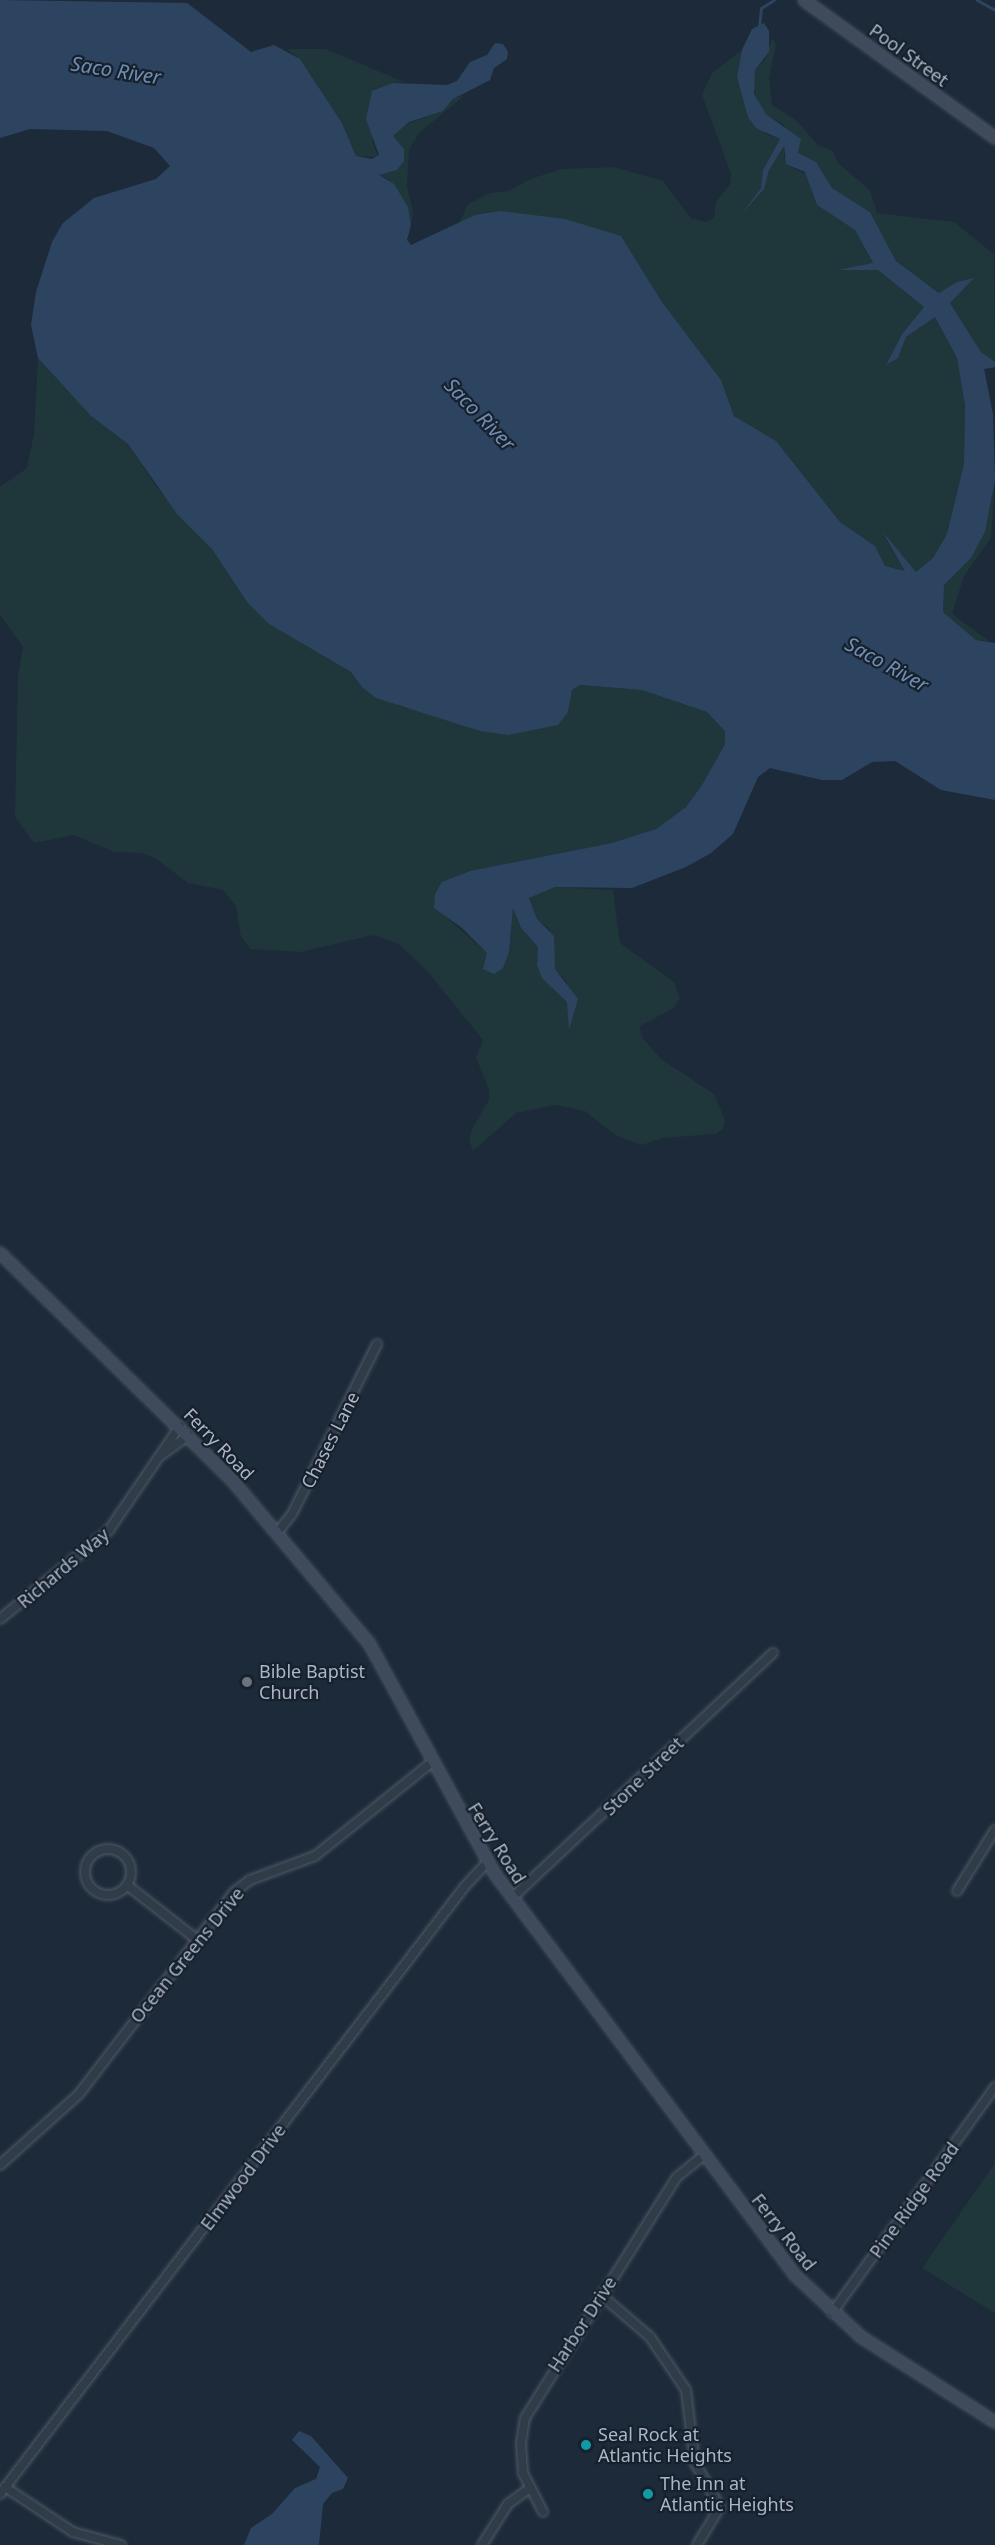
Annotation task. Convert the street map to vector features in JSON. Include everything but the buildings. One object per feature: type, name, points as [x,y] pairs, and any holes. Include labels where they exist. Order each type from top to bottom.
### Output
[{"type":"main road","name":"Pool Street","points":[[804,0],[995,138]]},
{"type":"main road","name":"Ferry Road","points":[[0,1253],[189,1435],[277,1533],[381,1662],[487,1862],[795,2275],[832,2313],[879,2350],[995,2422]]},
{"type":"street","name":"Chases Lane","points":[[277,1533],[292,1514],[377,1344]]},
{"type":"street","name":"Richards Way","points":[[0,1619],[109,1530],[180,1426]]},
{"type":"street","name":"Richards Way","points":[[163,1454],[189,1435]]},
{"type":"street","name":"Stone Street","points":[[512,1898],[773,1653]]},
{"type":"street","name":"Ocean Greens Drive","points":[[0,2165],[79,2094],[196,1939],[240,1887],[315,1856],[432,1762]]},
{"type":"street","points":[[957,1891],[995,1830]]},
{"type":"street","points":[[107,1848],[123,1853],[131,1867],[127,1885],[113,1894],[97,1892],[86,1880],[89,1859],[107,1848]]},
{"type":"street","name":"Elmwood Drive","points":[[3,2490],[465,1886],[487,1862]]},
{"type":"street","points":[[127,1885],[196,1939]]},
{"type":"street","name":"Pine Ridge Road","points":[[832,2313],[995,2087]]},
{"type":"street","name":"Harbor Drive","points":[[543,2512],[529,2489],[521,2460],[525,2418],[677,2177],[704,2155]]},
{"type":"street","points":[[601,2295],[650,2337],[686,2390],[695,2463],[720,2507],[697,2545]]},
{"type":"street","points":[[482,2545],[508,2504],[529,2489]]},
{"type":"street","points":[[3,2490],[73,2532],[121,2545]]},
{"type":"green space","points":[[772,38],[776,45],[769,78],[772,105],[797,121],[818,145],[833,151],[838,163],[870,190],[877,213],[954,222],[994,254],[995,362],[981,352],[950,303],[960,289],[968,285],[957,282],[941,294],[896,261],[870,212],[832,188],[816,162],[798,153],[798,144],[783,124],[766,114],[758,103],[752,83],[755,70],[766,59]]},
{"type":"green space","points":[[286,49],[326,49],[404,82],[393,83],[372,140],[378,157],[356,156],[342,123],[300,59]]},
{"type":"green space","points":[[742,50],[737,77],[766,134],[780,139],[764,169],[761,188],[748,208],[764,189],[769,169],[784,146],[784,157],[795,169],[806,174],[817,205],[855,230],[873,264],[840,270],[878,270],[924,307],[902,334],[886,365],[898,358],[906,337],[935,317],[957,358],[965,405],[964,464],[947,534],[933,558],[916,572],[882,532],[905,571],[885,566],[875,546],[840,522],[776,441],[734,416],[721,380],[662,302],[621,236],[459,224],[468,204],[490,193],[509,191],[530,179],[562,169],[614,167],[663,181],[691,218],[706,222],[714,218],[716,202],[730,184],[731,174],[702,95],[712,73]]},
{"type":"green space","points":[[465,95],[420,132],[409,149],[407,187],[413,211],[411,225],[408,207],[389,180],[378,174],[392,172],[404,161],[403,147],[392,136],[409,123],[443,111],[453,99]]},
{"type":"green space","points":[[38,358],[91,416],[128,444],[157,488],[212,549],[247,602],[269,624],[351,672],[362,687],[401,707],[420,710],[480,731],[568,712],[572,690],[580,685],[642,690],[707,712],[719,720],[725,731],[725,744],[702,785],[686,807],[656,829],[612,843],[470,871],[442,882],[447,918],[487,953],[509,952],[513,908],[521,928],[538,947],[537,965],[567,1002],[567,982],[555,969],[550,930],[537,919],[529,898],[555,887],[613,890],[620,943],[674,982],[680,998],[674,1008],[640,1026],[641,1036],[661,1059],[714,1094],[725,1120],[723,1129],[716,1134],[662,1138],[642,1145],[615,1135],[585,1111],[555,1105],[516,1113],[473,1151],[469,1139],[473,1127],[489,1100],[489,1089],[476,1058],[483,1040],[428,972],[399,944],[373,935],[301,952],[251,949],[241,937],[236,906],[223,890],[188,883],[155,858],[141,853],[114,852],[74,835],[34,843],[15,817],[18,675],[23,647],[0,615],[0,487],[27,468],[34,434]]},
{"type":"green space","points":[[995,480],[991,538],[964,576],[952,614],[989,641],[976,640],[943,612],[944,585],[971,558],[985,532]]},
{"type":"green space","points":[[995,2163],[995,2313],[922,2268]]},
{"type":"water","name":"Saco River","points":[[0,0],[187,3],[251,52],[274,45],[300,59],[342,123],[356,156],[372,159],[379,155],[366,119],[372,91],[393,83],[447,85],[457,81],[470,62],[487,55],[495,43],[503,44],[508,52],[507,59],[494,68],[490,80],[453,99],[443,111],[409,122],[393,136],[404,149],[404,161],[397,170],[379,175],[394,184],[408,207],[411,225],[407,240],[411,245],[475,215],[500,211],[565,219],[621,236],[662,302],[721,380],[734,416],[776,441],[840,522],[875,546],[885,566],[905,571],[882,531],[916,572],[933,558],[947,534],[964,464],[965,405],[957,358],[935,317],[906,337],[898,358],[886,365],[902,334],[924,307],[878,270],[838,270],[873,263],[855,230],[817,205],[805,172],[786,164],[784,146],[769,170],[764,189],[742,214],[761,188],[763,170],[780,139],[756,128],[748,117],[737,77],[742,50],[752,29],[764,23],[769,31],[769,52],[755,70],[754,94],[766,114],[801,139],[798,153],[816,162],[832,188],[870,212],[896,261],[939,293],[957,282],[974,278],[950,303],[981,352],[995,362],[995,367],[984,369],[993,414],[995,480],[985,532],[971,558],[944,585],[943,612],[976,640],[995,643],[995,800],[941,790],[895,761],[872,762],[842,780],[822,780],[770,768],[758,777],[733,834],[711,853],[686,867],[632,888],[555,887],[529,898],[537,919],[554,936],[555,969],[578,999],[569,1030],[567,1002],[542,978],[537,965],[538,947],[521,928],[513,908],[509,952],[503,968],[494,974],[483,969],[487,953],[462,928],[434,908],[435,894],[442,882],[470,871],[612,843],[656,829],[686,807],[702,785],[725,744],[725,731],[707,712],[642,690],[580,685],[572,690],[568,712],[558,725],[508,735],[480,731],[376,698],[362,687],[351,672],[269,624],[247,602],[212,549],[177,514],[128,444],[91,416],[38,358],[31,325],[36,292],[52,242],[63,223],[94,198],[156,179],[170,166],[154,148],[107,131],[30,129],[0,138]]},
{"type":"water","points":[[299,2431],[311,2436],[348,2478],[343,2489],[332,2493],[323,2504],[319,2545],[244,2545],[251,2528],[272,2514],[295,2488],[316,2479],[320,2467],[292,2440]]},
{"type":"waterway","points":[[759,27],[761,8],[774,0]]},
{"type":"waterway","points":[[977,0],[995,10]]},
{"type":"place","name":"Bible Baptist Church","points":[[247,1682]]},
{"type":"place","name":"Seal Rock at Atlantic Heights","points":[[586,2445]]},
{"type":"place","name":"The Inn at Atlantic Heights","points":[[648,2494]]}]
